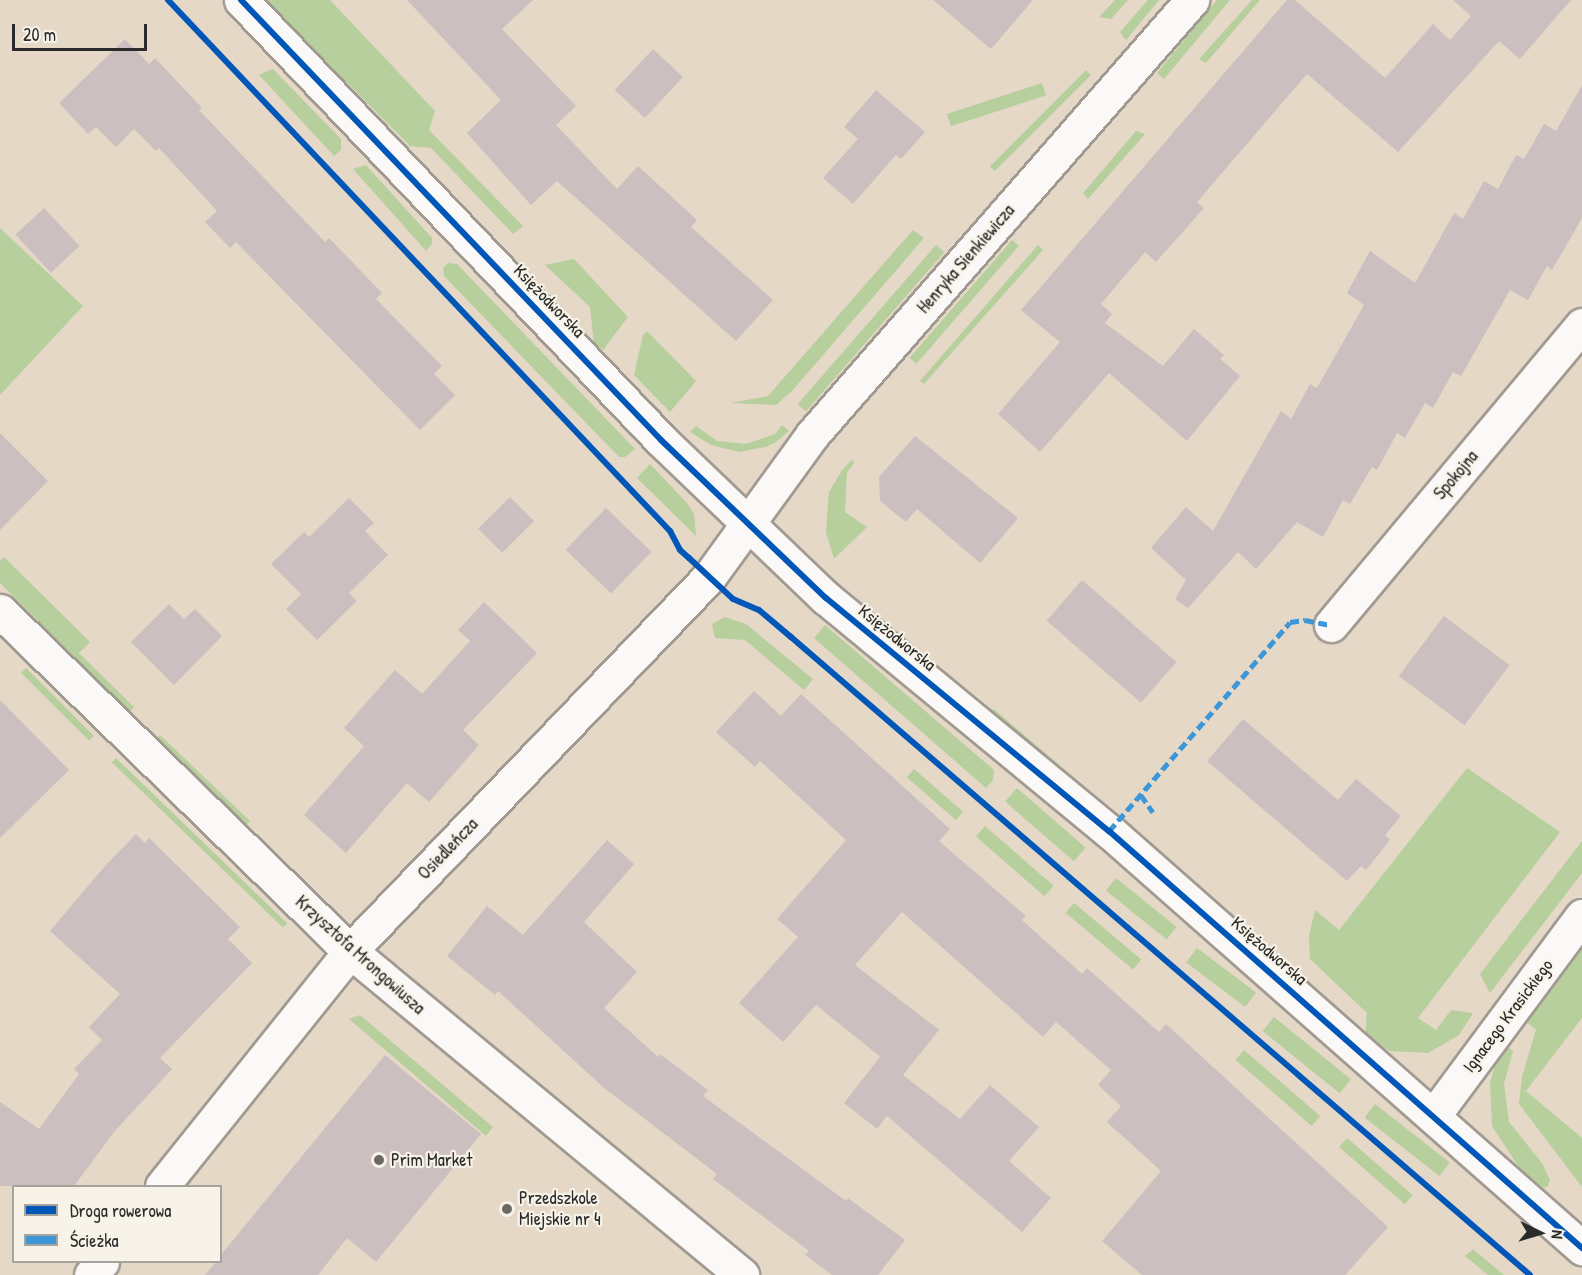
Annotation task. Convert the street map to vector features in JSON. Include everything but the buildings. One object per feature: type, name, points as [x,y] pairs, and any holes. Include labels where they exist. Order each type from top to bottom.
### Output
[{"type":"street","name":"Księżodworska","points":[[241,0],[661,440],[826,598],[1109,831],[1434,1115],[1582,1248]]},
{"type":"street","name":"Henryka Sienkiewicza","points":[[748,525],[812,435],[1192,0]]},
{"type":"street","name":"Spokojna","points":[[1331,625],[1582,326]]},
{"type":"street","name":"Osiedleńcza","points":[[163,1185],[350,951],[710,577],[748,525]]},
{"type":"street","name":"Krzysztofa Mrongowiusza","points":[[0,611],[350,951],[742,1275]]},
{"type":"street","name":"Ignacego Krasickiego","points":[[1434,1115],[1582,916]]},
{"type":"street","points":[[92,1275],[101,1263]]},
{"type":"green space","points":[[265,0],[330,0],[435,111],[429,130],[523,226],[513,234],[431,148],[410,146]]},
{"type":"green space","points":[[1115,0],[1128,0],[1111,19],[1099,17]]},
{"type":"green space","points":[[1148,0],[1159,0],[1126,40],[1120,32]]},
{"type":"green space","points":[[1217,0],[1230,0],[1164,79],[1157,73]]},
{"type":"green space","points":[[1252,0],[1260,0],[1206,63],[1199,59]]},
{"type":"green space","points":[[273,69],[341,139],[341,150],[334,156],[259,75]]},
{"type":"green space","points":[[1086,70],[1091,75],[995,171],[990,166]]},
{"type":"green space","points":[[1042,83],[1046,95],[951,126],[947,114]]},
{"type":"green space","points":[[1136,131],[1145,134],[1088,199],[1083,193]]},
{"type":"green space","points":[[366,165],[432,238],[432,244],[426,251],[353,169]]},
{"type":"green space","points":[[0,228],[83,306],[0,395]]},
{"type":"green space","points":[[913,230],[924,238],[792,391],[776,405],[731,403],[768,396]]},
{"type":"green space","points":[[1012,240],[1019,246],[916,364],[910,358]]},
{"type":"green space","points":[[936,245],[944,252],[806,411],[798,404]]},
{"type":"green space","points":[[1038,245],[1043,250],[924,384],[920,381]]},
{"type":"green space","points":[[574,259],[628,317],[603,350],[594,343],[590,307],[545,265]]},
{"type":"green space","points":[[448,263],[457,264],[635,449],[625,457],[619,457],[444,276],[443,268]]},
{"type":"green space","points":[[647,331],[696,381],[670,412],[634,375],[643,335]]},
{"type":"green space","points":[[782,425],[789,431],[776,442],[766,447],[739,452],[711,445],[690,432],[696,426],[717,441],[746,444],[775,434]]},
{"type":"green space","points":[[852,460],[854,463],[847,472],[845,512],[867,527],[834,559],[826,532],[829,492],[842,470]]},
{"type":"green space","points":[[650,464],[687,503],[694,514],[696,536],[637,478]]},
{"type":"green space","points":[[4,557],[90,642],[79,653],[134,707],[130,712],[0,583],[0,561]]},
{"type":"green space","points":[[725,617],[746,624],[813,679],[804,690],[745,640],[715,638],[712,624]]},
{"type":"green space","points":[[825,625],[994,770],[993,780],[986,788],[814,638]]},
{"type":"green space","points":[[26,668],[94,736],[89,741],[21,673]]},
{"type":"green space","points":[[982,707],[995,710],[1107,806],[1103,810]]},
{"type":"green space","points":[[160,735],[250,821],[245,826],[156,739]]},
{"type":"green space","points":[[116,758],[287,923],[283,928],[112,762]]},
{"type":"green space","points":[[1467,768],[1560,832],[1418,1018],[1436,1030],[1451,1010],[1473,1013],[1459,1035],[1428,1053],[1390,1051],[1365,1037],[1367,1013],[1310,959],[1309,936],[1315,910],[1339,930]]},
{"type":"green space","points":[[914,769],[963,812],[956,820],[907,777]]},
{"type":"green space","points":[[1017,788],[1086,848],[1074,861],[1005,802]]},
{"type":"green space","points":[[985,826],[1054,886],[1044,896],[976,837]]},
{"type":"green space","points":[[1582,841],[1582,873],[1490,993],[1480,974]]},
{"type":"green space","points":[[1116,878],[1177,927],[1167,940],[1106,890]]},
{"type":"green space","points":[[1074,903],[1141,960],[1133,970],[1066,913]]},
{"type":"green space","points":[[1582,947],[1582,1018],[1526,1091],[1582,1138],[1582,1187],[1519,1104],[1522,1077],[1536,1030],[1524,1020]]},
{"type":"green space","points":[[1197,948],[1256,993],[1245,1007],[1186,962]]},
{"type":"green space","points":[[360,1015],[493,1127],[486,1136],[349,1019]]},
{"type":"green space","points":[[1274,1017],[1351,1079],[1340,1093],[1263,1031]]},
{"type":"green space","points":[[1508,1047],[1513,1051],[1504,1084],[1509,1122],[1542,1163],[1550,1180],[1548,1186],[1544,1188],[1520,1169],[1492,1126],[1490,1082],[1496,1063]]},
{"type":"green space","points":[[1244,1050],[1320,1116],[1312,1126],[1235,1060]]},
{"type":"green space","points":[[1375,1104],[1450,1162],[1439,1176],[1365,1117]]},
{"type":"green space","points":[[1347,1138],[1413,1195],[1405,1204],[1339,1147]]},
{"type":"green space","points":[[1473,1249],[1504,1275],[1488,1275],[1465,1256]]},
{"type":"marked path","points":[[1109,831],[1290,622],[1305,620],[1331,625]]},
{"type":"marked path","points":[[1141,795],[1153,812]]},
{"type":"cycle path","points":[[168,0],[670,531],[680,550],[733,599],[759,610],[791,637],[1530,1275]]},
{"type":"cycle path","points":[[241,0],[661,440],[826,598],[1109,831],[1582,1248]]},
{"type":"place","name":"Prim Market","points":[[379,1160]]},
{"type":"place","name":"Przedszkole Miejskie nr 4","points":[[507,1209]]}]
